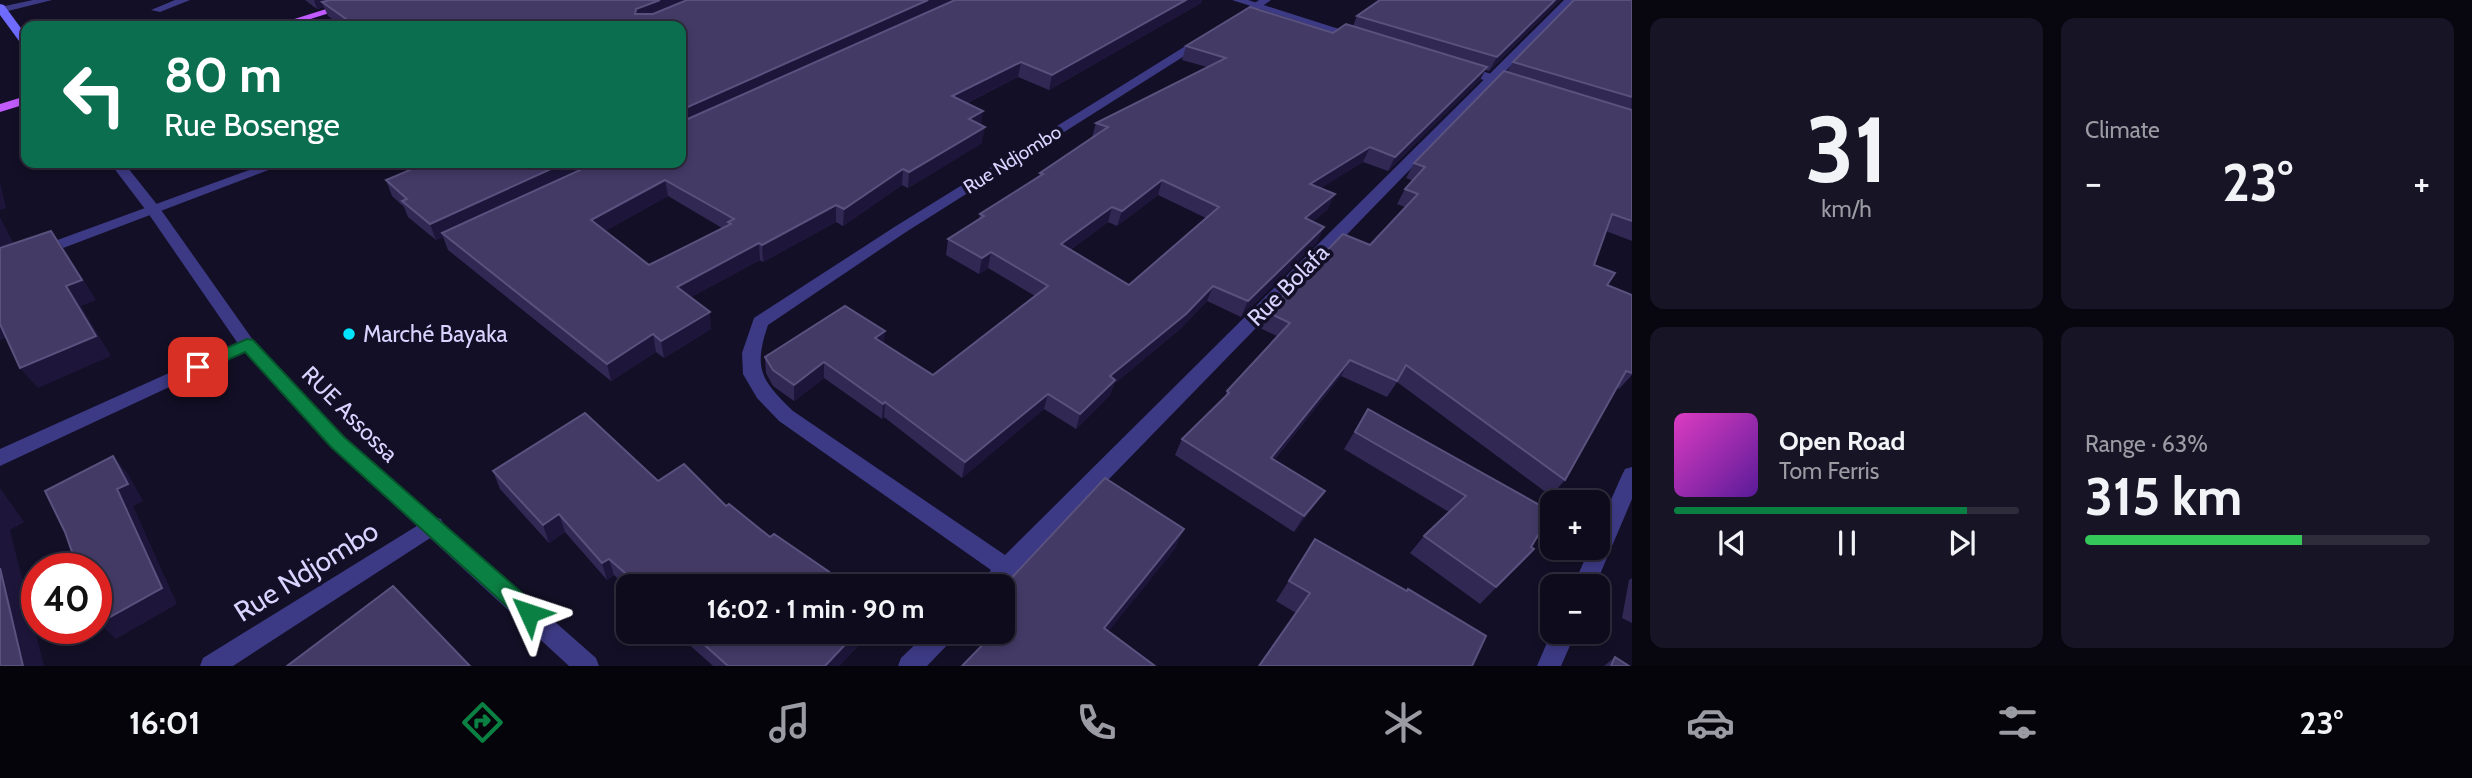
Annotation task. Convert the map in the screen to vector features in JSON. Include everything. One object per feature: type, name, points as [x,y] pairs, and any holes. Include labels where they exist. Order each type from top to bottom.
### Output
[{"type":"main road","points":[[294,21],[366,0]]},
{"type":"main road","points":[[1,9],[21,36]]},
{"type":"main road","points":[[0,108],[21,102]]},
{"type":"street","points":[[1,9],[47,0]]},
{"type":"street","points":[[156,9],[185,0]]},
{"type":"street","points":[[1237,0],[1262,3],[1375,42]]},
{"type":"street","name":"Rue Bolafa","points":[[1002,574],[1570,0]]},
{"type":"street","name":"Rue Ndjombo","points":[[1007,569],[786,416],[764,394],[748,371],[750,348],[760,322],[901,229],[1262,3]]},
{"type":"street","points":[[1453,66],[1530,90]]},
{"type":"street","name":"RUE Assossa","points":[[121,168],[154,210],[247,344],[338,442],[587,666]]},
{"type":"street","points":[[0,267],[267,168]]},
{"type":"street","points":[[0,458],[247,344]]},
{"type":"street","points":[[1589,574],[1632,475]]},
{"type":"street","name":"Rue Ndjombo","points":[[212,666],[433,525]]},
{"type":"street","points":[[910,666],[932,644]]},
{"type":"street","points":[[1549,666],[1559,644]]},
{"type":"building","points":[[660,0],[636,9],[635,14],[653,14],[687,0],[928,0],[686,108],[686,21],[349,21],[322,2]]},
{"type":"building","points":[[955,0],[1186,0],[1052,75],[1021,62],[952,96],[983,111],[969,119],[985,127],[909,172],[903,169],[844,209],[836,205],[677,287],[710,312],[661,341],[653,334],[607,364],[442,233],[584,168],[686,168],[686,120]],"holes":[[[665,180],[734,219],[728,222],[731,224],[649,265],[591,220]]]},
{"type":"building","points":[[1380,0],[1555,0],[1497,57],[1357,16]]},
{"type":"building","points":[[1574,0],[1632,0],[1632,97],[1513,62]]},
{"type":"building","points":[[1250,7],[1333,33],[1346,24],[1487,67],[1395,157],[1370,147],[1310,184],[1335,194],[1305,218],[1324,227],[1248,301],[1213,286],[1186,314],[1110,376],[1115,380],[1080,414],[1048,394],[965,462],[885,402],[883,404],[824,362],[794,385],[773,370],[765,357],[845,306],[885,331],[875,338],[933,375],[1048,286],[991,252],[982,258],[948,239],[984,216],[980,214],[1043,174],[1040,173],[1108,127],[1096,123],[1226,58],[1186,46]],"holes":[[[1162,180],[1219,207],[1129,285],[1061,244],[1112,207],[1122,211]]]},
{"type":"building","points":[[1504,71],[1632,110],[1632,221],[1612,214],[1594,265],[1615,273],[1607,285],[1632,295],[1632,373],[1626,371],[1565,480],[1406,365],[1397,381],[1350,360],[1271,458],[1325,491],[1304,516],[1182,439],[1229,393],[1227,391],[1290,323],[1267,312],[1343,234],[1370,245],[1418,194],[1405,189],[1425,167],[1414,163]]},
{"type":"building","points":[[415,168],[553,168],[430,224],[402,201],[407,199],[386,180]]},
{"type":"building","points":[[51,231],[82,280],[66,286],[96,336],[20,368],[0,324],[0,248]]},
{"type":"building","points":[[1368,409],[1540,505],[1540,532],[1531,547],[1534,549],[1496,587],[1424,536],[1466,496],[1355,432]]},
{"type":"building","points":[[585,413],[658,481],[684,464],[726,506],[729,504],[770,537],[774,534],[832,574],[626,574],[609,559],[602,563],[559,514],[543,525],[493,471]]},
{"type":"building","points":[[113,456],[128,484],[117,489],[162,588],[112,616],[112,553],[72,553],[45,491]]},
{"type":"building","points":[[1105,478],[1184,529],[1104,628],[1155,666],[962,666],[983,644],[1015,644],[1015,574]]},
{"type":"building","points":[[1315,539],[1407,591],[1408,589],[1486,636],[1472,666],[1259,666],[1310,593],[1289,581]]},
{"type":"building","points":[[0,568],[23,666],[0,666]]},
{"type":"building","points":[[393,586],[470,666],[287,666]]},
{"type":"building","points":[[703,644],[846,644],[825,666],[728,666]]},
{"type":"building","points":[[1615,657],[1629,666],[1611,666]]},
{"type":"place","name":"Marché Bayaka","points":[[349,334]]},
{"type":"route","points":[[198,367],[247,344],[338,442],[529,613]]}]
